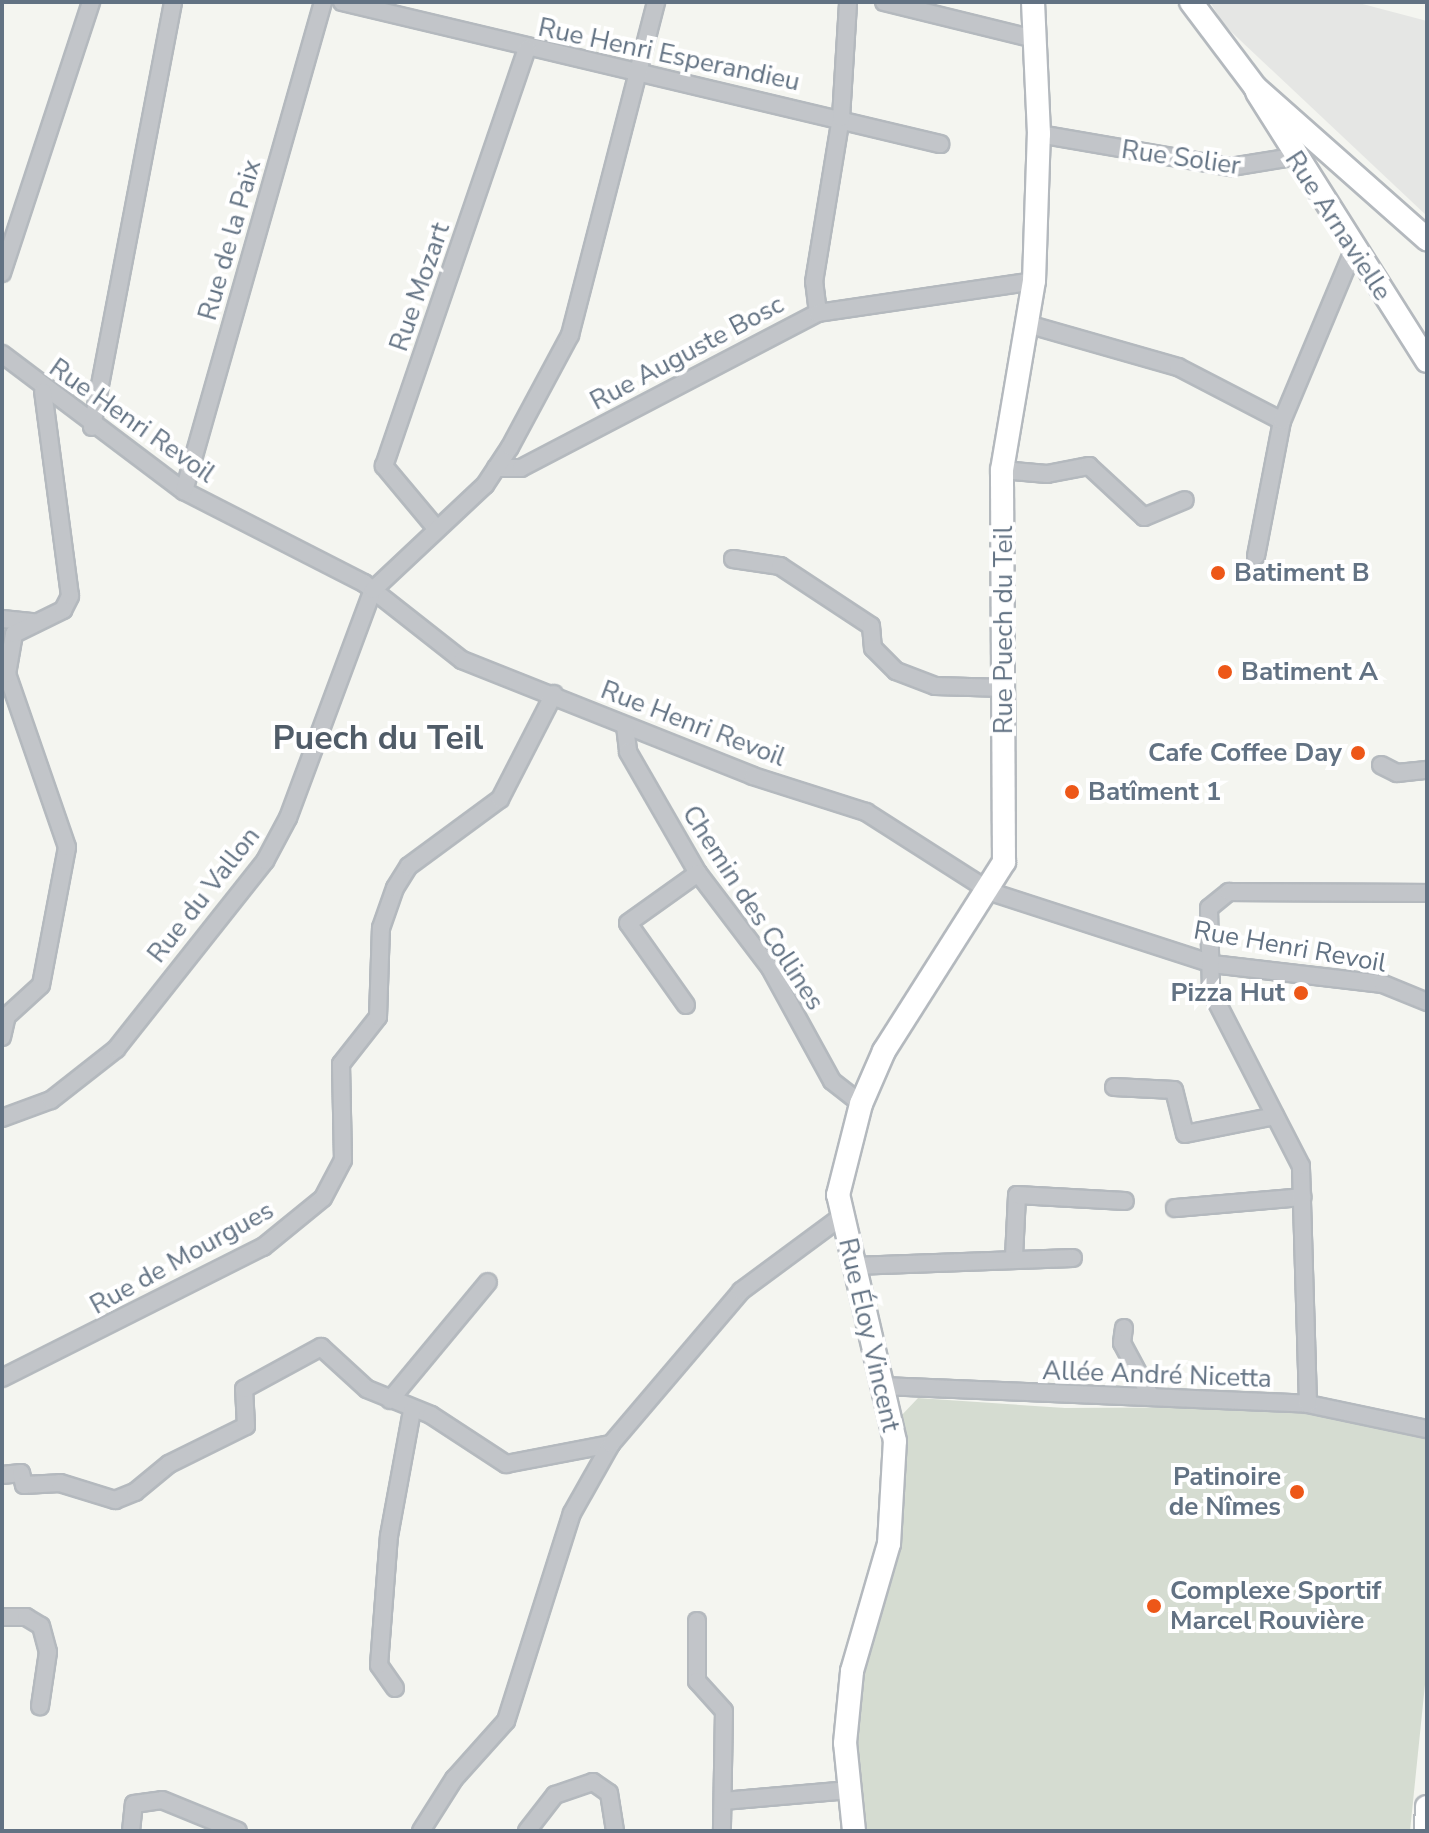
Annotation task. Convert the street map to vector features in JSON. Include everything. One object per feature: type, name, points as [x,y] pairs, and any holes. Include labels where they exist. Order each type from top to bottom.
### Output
[{"type":"street","points":[[2,273],[91,2]]},
{"type":"street","points":[[92,427],[173,2]]},
{"type":"street","name":"Rue de la Paix","points":[[184,491],[323,2]]},
{"type":"street","name":"Rue Henri Esperandieu","points":[[342,2],[527,49],[639,68],[940,144]]},
{"type":"street","points":[[373,590],[496,468],[570,335],[656,2]]},
{"type":"street","name":"Rue Auguste Bosc","points":[[496,468],[521,468],[818,313],[814,282],[841,118],[848,2]]},
{"type":"street","points":[[884,2],[1035,39]]},
{"type":"street","name":"Rue Puech du Teil","points":[[841,1217],[838,1195],[861,1104],[918,987],[991,892],[1008,825],[1002,470],[1034,281],[1039,134],[1033,2]]},
{"type":"street","points":[[1191,2],[1255,87],[1427,239]]},
{"type":"street","name":"Rue Mozart","points":[[435,527],[384,466],[527,49]]},
{"type":"street","name":"Rue Arnavielle","points":[[1255,87],[1293,157],[1427,361]]},
{"type":"street","name":"Rue Solier","points":[[1039,134],[1231,167],[1293,157]]},
{"type":"street","points":[[1293,157],[1315,138]]},
{"type":"street","points":[[1256,556],[1282,421],[1353,251]]},
{"type":"street","points":[[818,313],[1034,281]]},
{"type":"street","points":[[1027,324],[1178,367],[1282,421]]},
{"type":"street","name":"Rue Henri Revoil","points":[[2,354],[43,392],[184,491],[373,590],[462,660],[554,694],[625,726],[866,812],[991,892],[1208,962],[1383,984],[1427,1002]]},
{"type":"street","points":[[2,1037],[7,1016],[41,985],[67,847],[7,674],[14,634],[33,622],[63,610],[70,596],[43,392]]},
{"type":"street","points":[[1002,470],[1047,474],[1089,466],[1144,517],[1185,500]]},
{"type":"street","points":[[733,559],[780,566],[871,626],[873,648],[896,671],[935,686],[1005,688]]},
{"type":"street","name":"Rue du Vallon","points":[[3,1119],[51,1100],[116,1049],[277,844],[373,590]]},
{"type":"street","points":[[2,619],[33,622]]},
{"type":"street","name":"Rue de Mourgues","points":[[2,1378],[263,1247],[323,1198],[343,1160],[341,1064],[378,1017],[381,928],[395,888],[409,866],[500,799],[554,694]]},
{"type":"street","name":"Chemin des Collines","points":[[625,726],[628,752],[698,873],[770,968],[832,1081],[861,1104]]},
{"type":"street","points":[[1381,765],[1397,773],[1427,770]]},
{"type":"street","points":[[686,1005],[628,923],[698,873]]},
{"type":"street","points":[[1308,1404],[1301,1166],[1211,991],[1209,908],[1229,892],[1427,893]]},
{"type":"street","points":[[1114,1087],[1174,1090],[1185,1134],[1275,1116]]},
{"type":"street","points":[[1014,1257],[1017,1195],[1125,1201]]},
{"type":"street","points":[[1175,1208],[1303,1197]]},
{"type":"street","points":[[421,1831],[454,1779],[506,1721],[572,1513],[611,1444],[741,1291],[841,1217]]},
{"type":"street","name":"Rue Éloy Vincent","points":[[841,1217],[895,1441],[894,1517],[852,1671],[845,1743],[854,1831]]},
{"type":"street","points":[[853,1266],[1014,1257],[1073,1258]]},
{"type":"street","points":[[390,1400],[488,1282]]},
{"type":"street","points":[[1124,1328],[1122,1343],[1150,1395]]},
{"type":"street","points":[[2,1475],[21,1473],[24,1485],[60,1483],[115,1500],[135,1492],[169,1464],[246,1426],[244,1389],[321,1347],[390,1400],[412,1411],[431,1415],[506,1464],[611,1444]]},
{"type":"street","name":"Allée André Nicetta","points":[[884,1386],[955,1385],[994,1396],[1150,1395],[1308,1404],[1427,1429]]},
{"type":"street","points":[[395,1688],[379,1665],[389,1536],[412,1411]]},
{"type":"street","points":[[2,1617],[26,1617],[41,1626],[48,1652],[40,1706]]},
{"type":"street","points":[[697,1621],[697,1681],[724,1711],[722,1831]]},
{"type":"street","points":[[527,1831],[555,1795],[581,1783],[602,1785],[616,1812],[615,1831]]},
{"type":"street","points":[[723,1801],[850,1790]]},
{"type":"street","points":[[131,1831],[134,1804],[162,1800],[238,1831]]},
{"type":"street","points":[[1426,1831],[1427,1807]]},
{"type":"shaded area","points":[[1210,2],[1355,2],[1427,21],[1427,216],[1224,25]]},
{"type":"shaded area","name":"Complexe Sportif Marcel Rouvière","points":[[918,1398],[1065,1408],[1242,1407],[1387,1421],[1427,1433],[1427,1665],[1410,1831],[865,1831],[858,1742],[867,1648],[902,1531],[900,1417]]},
{"type":"place","name":"Batiment B","points":[[1218,573]]},
{"type":"place","name":"Batiment A","points":[[1225,672]]},
{"type":"place","name":"Cafe Coffee Day","points":[[1358,753]]},
{"type":"place","name":"Batîment 1","points":[[1072,792]]},
{"type":"place","name":"Pizza Hut","points":[[1301,993]]},
{"type":"place","name":"Patinoire de Nîmes","points":[[1297,1492]]},
{"type":"place","name":"Complexe Sportif Marcel Rouvière","points":[[1154,1606]]},
{"type":"district","name":"Puech du Teil","points":[[378,739]]}]
